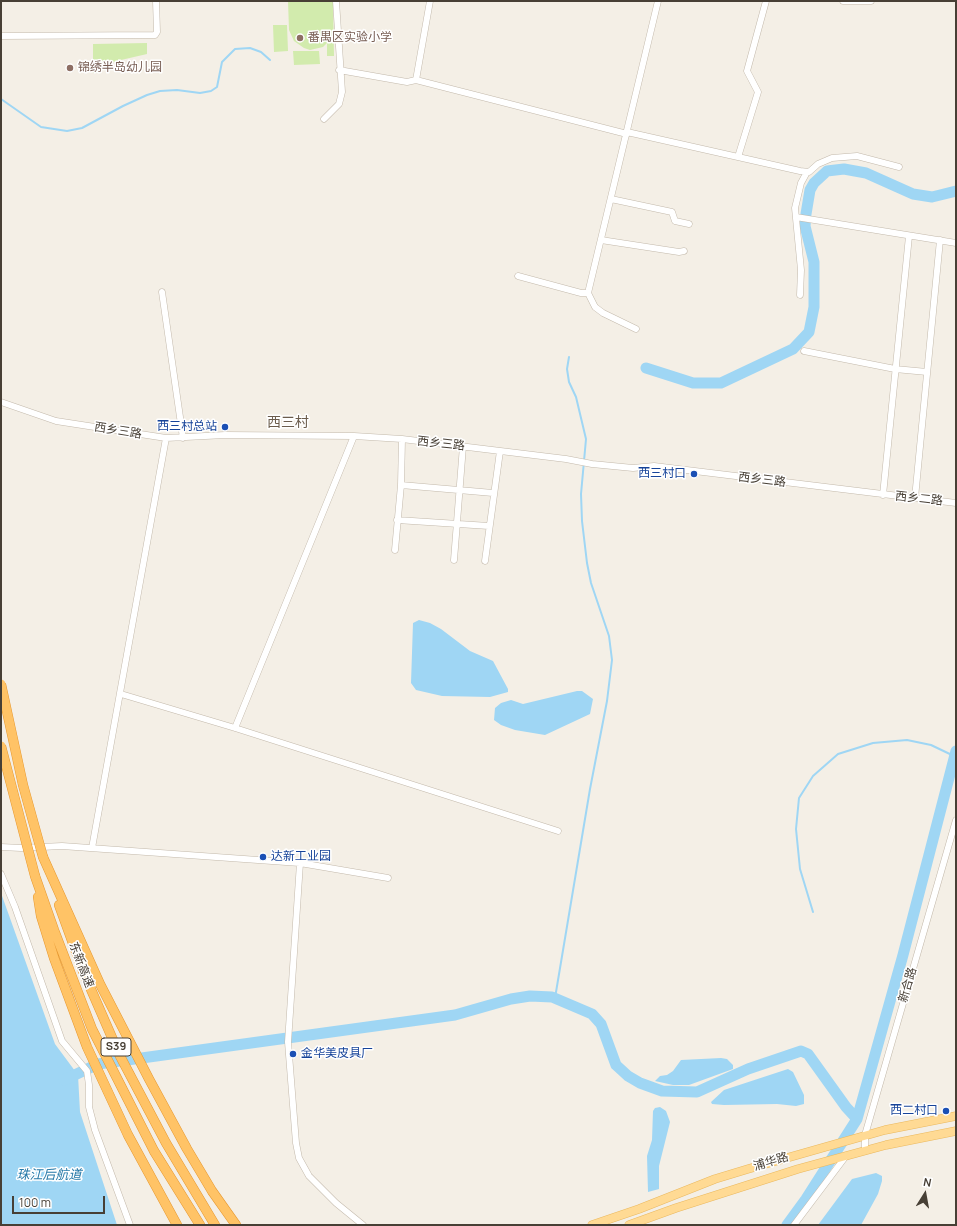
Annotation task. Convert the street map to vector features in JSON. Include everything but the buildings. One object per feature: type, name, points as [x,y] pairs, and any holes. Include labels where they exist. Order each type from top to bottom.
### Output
[{"type":"highway","name":"东新高速","points":[[1,684],[22,778],[43,857],[72,943],[107,1028],[152,1118],[215,1225]]},
{"type":"highway","name":"东新高速","points":[[1,746],[12,794],[35,876],[80,999],[102,1048],[154,1151],[200,1225]]},
{"type":"highway","points":[[43,857],[100,984],[167,1113],[212,1191],[236,1225]]},
{"type":"highway","points":[[35,876],[41,916],[62,985],[99,1075],[128,1135],[177,1225]]},
{"type":"main road","name":"浦华路","points":[[592,1225],[639,1209],[715,1179],[865,1135],[917,1122],[956,1116]]},
{"type":"main road","name":"浦华路","points":[[629,1225],[676,1208],[838,1158],[956,1131]]},
{"type":"street","points":[[1,36],[155,35],[157,32],[156,1]]},
{"type":"street","points":[[324,119],[339,104],[342,92],[339,70],[336,1]]},
{"type":"street","points":[[416,80],[430,1]]},
{"type":"street","points":[[636,329],[603,313],[595,307],[588,293],[658,1]]},
{"type":"street","points":[[738,157],[758,92],[747,72],[766,1]]},
{"type":"street","points":[[843,1],[871,1]]},
{"type":"street","points":[[339,70],[407,82],[416,80],[627,133],[807,172]]},
{"type":"street","points":[[800,294],[801,270],[795,208],[801,183],[807,172],[832,158],[857,156],[899,167]]},
{"type":"street","points":[[611,199],[672,212],[675,221],[689,224]]},
{"type":"street","points":[[796,217],[956,243]]},
{"type":"street","points":[[882,495],[909,236]]},
{"type":"street","points":[[601,240],[679,252],[684,251]]},
{"type":"street","points":[[915,498],[940,240]]},
{"type":"street","points":[[518,276],[581,293],[588,293]]},
{"type":"street","points":[[162,292],[183,438]]},
{"type":"street","points":[[804,351],[896,369],[927,372]]},
{"type":"street","name":"西乡三路","points":[[1,402],[56,421],[166,438],[226,435],[354,436],[402,439],[566,459],[592,464],[632,468],[654,466],[882,495]]},
{"type":"street","points":[[235,728],[354,436]]},
{"type":"street","points":[[92,848],[166,438]]},
{"type":"street","points":[[395,550],[397,520],[402,486],[402,439]]},
{"type":"street","points":[[454,560],[458,490],[463,446]]},
{"type":"street","points":[[485,561],[493,493],[500,451]]},
{"type":"street","points":[[402,486],[493,493]]},
{"type":"street","name":"西乡二路","points":[[882,495],[956,503]]},
{"type":"street","points":[[397,520],[489,526]]},
{"type":"street","points":[[121,694],[235,728],[558,831]]},
{"type":"street","name":"新合路","points":[[865,1151],[865,1135],[956,820]]},
{"type":"street","points":[[1,847],[21,848],[62,846],[300,863],[388,878]]},
{"type":"street","points":[[300,863],[288,1022],[288,1042],[296,1143],[303,1166],[320,1188],[363,1225]]},
{"type":"street","points":[[1,874],[15,907],[62,1041],[87,1071],[89,1085],[89,1107],[130,1225]]},
{"type":"street","points":[[794,1225],[846,1156]]},
{"type":"green space","points":[[288,1],[333,1],[334,56],[327,56],[327,43],[323,47],[310,50],[294,41],[289,30]]},
{"type":"green space","points":[[273,25],[287,25],[288,51],[274,52]]},
{"type":"green space","points":[[147,43],[147,54],[111,63],[99,73],[93,73],[93,44]]},
{"type":"green space","points":[[293,51],[319,51],[320,64],[294,65]]},
{"type":"water","points":[[419,620],[430,623],[441,629],[470,651],[493,661],[508,689],[508,692],[490,697],[442,696],[416,690],[411,683],[413,623]]},
{"type":"water","points":[[582,691],[593,699],[590,714],[545,735],[515,730],[501,725],[494,720],[495,708],[501,703],[511,700],[523,704]]},
{"type":"water","name":"珠江后航道","points":[[1,893],[55,1044],[78,1075],[80,1112],[117,1225],[1,1225]]},
{"type":"water","points":[[727,1059],[733,1065],[733,1069],[689,1085],[673,1085],[655,1081],[660,1076],[667,1075],[673,1071],[681,1060]]},
{"type":"water","points":[[788,1069],[793,1072],[804,1095],[804,1104],[796,1106],[777,1104],[724,1105],[712,1104],[711,1102],[724,1090]]},
{"type":"water","points":[[660,1107],[666,1111],[670,1122],[659,1166],[659,1189],[648,1192],[647,1156],[652,1140],[653,1111],[655,1108]]},
{"type":"water","points":[[876,1173],[882,1176],[882,1181],[878,1194],[861,1225],[818,1225],[852,1179]]},
{"type":"waterway","points":[[1,99],[41,127],[67,131],[82,128],[123,106],[160,91],[177,90],[200,93],[211,91],[217,87],[222,62],[235,49],[250,48],[261,52],[270,60]]},
{"type":"waterway","points":[[646,368],[693,383],[721,383],[793,349],[809,332],[814,307],[814,262],[805,226],[806,214],[810,190],[814,183],[827,171],[844,169],[866,173],[913,194],[932,197],[956,191]]},
{"type":"waterway","points":[[555,998],[590,789],[607,701],[612,660],[609,636],[591,583],[587,563],[582,521],[581,494],[586,439],[576,397],[569,382],[567,369],[569,357]]},
{"type":"waterway","points":[[813,912],[800,869],[796,829],[799,798],[813,776],[838,754],[873,743],[907,740],[931,745],[954,756]]},
{"type":"waterway","points":[[64,1080],[98,1064],[455,1015],[511,999],[530,996],[552,997],[592,1014],[601,1024],[616,1065],[628,1076],[640,1083],[662,1091],[697,1092],[748,1069],[801,1051],[808,1054],[846,1107],[857,1119],[903,955],[956,751]]},
{"type":"waterway","points":[[787,1225],[806,1199],[857,1119]]},
{"type":"place","name":"番禺区实验小学","points":[[300,38]]},
{"type":"place","name":"锦绣半岛幼儿园","points":[[70,68]]},
{"type":"place","name":"西三村总站","points":[[225,427]]},
{"type":"place","name":"西三村口","points":[[694,474]]},
{"type":"place","name":"达新工业园","points":[[263,857]]},
{"type":"place","name":"金华美皮具厂","points":[[293,1054]]},
{"type":"place","name":"西二村口","points":[[946,1111]]},
{"type":"district","name":"西三村","points":[[288,423]]}]
